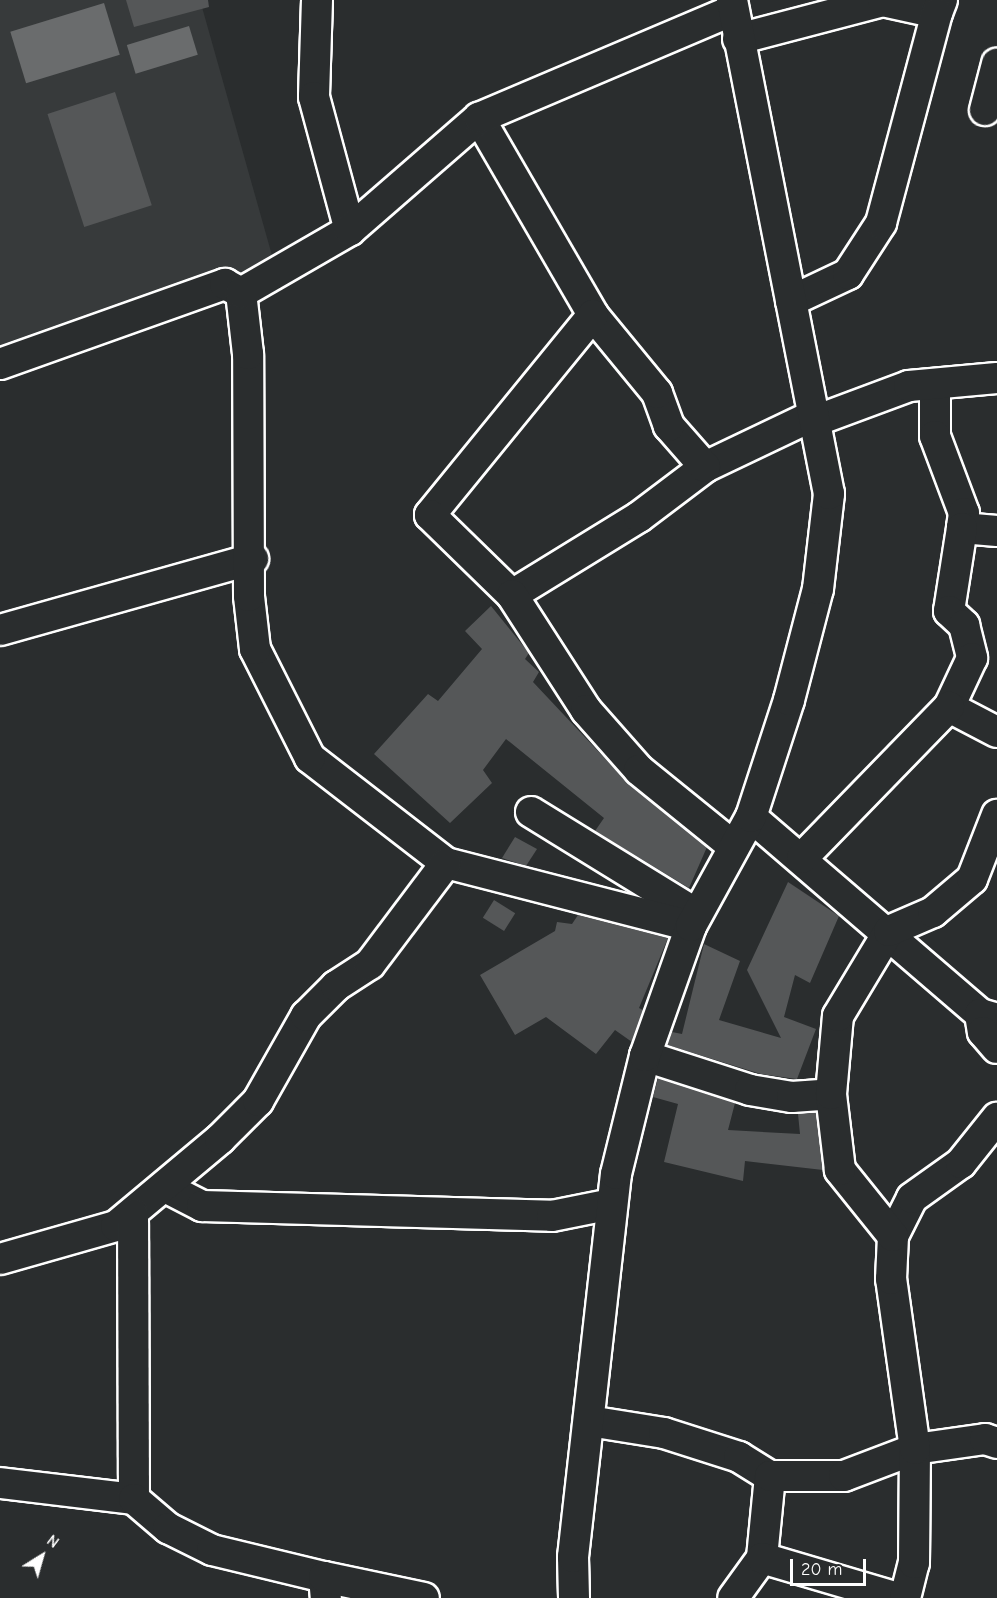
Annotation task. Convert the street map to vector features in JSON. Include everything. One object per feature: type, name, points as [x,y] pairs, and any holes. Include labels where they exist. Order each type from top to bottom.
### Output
[{"type":"street","points":[[316,0],[314,97],[350,230]]},
{"type":"street","points":[[241,293],[350,230],[479,118],[734,16],[883,1],[940,6],[881,223],[848,274],[791,301]]},
{"type":"street","points":[[574,1598],[573,1557],[612,1204],[645,1056],[694,920],[752,817],[818,589],[829,494],[734,16]]},
{"type":"street","points":[[985,110],[997,64]]},
{"type":"street","points":[[479,118],[593,315],[657,393],[669,426],[705,467]]},
{"type":"street","points":[[0,364],[225,284],[241,293]]},
{"type":"street","points":[[241,293],[248,354],[253,559],[249,596],[255,649],[310,759],[446,863],[694,920]]},
{"type":"street","points":[[593,315],[430,515],[512,595],[586,710],[639,770],[734,847]]},
{"type":"street","points":[[512,595],[639,517],[705,467],[814,418],[909,386],[997,378]]},
{"type":"street","points":[[802,858],[949,707],[972,658],[964,625],[950,611],[964,513],[935,436],[935,384]]},
{"type":"street","points":[[962,528],[997,531]]},
{"type":"street","points":[[0,630],[253,559]]},
{"type":"street","points":[[949,707],[997,732]]},
{"type":"street","points":[[531,812],[694,920]]},
{"type":"street","points":[[892,1236],[840,1170],[831,1094],[838,1016],[889,931],[933,912],[972,879],[997,815]]},
{"type":"street","points":[[752,817],[988,1017],[983,1032],[997,1048]]},
{"type":"street","points":[[0,1259],[116,1226],[133,1215],[165,1187],[258,1101],[306,1016],[336,986],[370,964],[446,863]]},
{"type":"street","points":[[645,1056],[750,1090],[792,1097],[831,1094]]},
{"type":"street","points":[[905,1598],[914,1563],[915,1449],[891,1279],[892,1236],[912,1198],[961,1163],[997,1118]]},
{"type":"street","points":[[165,1187],[213,1206],[552,1216],[612,1204]]},
{"type":"street","points":[[133,1215],[135,1499]]},
{"type":"street","points":[[589,1421],[664,1433],[739,1457],[770,1476],[844,1476],[915,1449],[985,1439],[997,1443]]},
{"type":"street","points":[[733,1598],[762,1558],[770,1476]]},
{"type":"street","points":[[0,1483],[135,1499],[168,1528],[212,1550],[325,1587],[424,1598]]},
{"type":"street","points":[[762,1558],[898,1598]]},
{"type":"shaded area","points":[[0,0],[200,0],[273,259],[215,286],[0,350]]},
{"type":"shaded area","points":[[104,3],[120,55],[26,83],[10,32]]},
{"type":"shaded area","points":[[189,26],[198,55],[136,74],[127,45]]},
{"type":"building","points":[[126,0],[208,0],[209,7],[134,27]]},
{"type":"building","points":[[115,92],[152,205],[84,227],[47,114]]},
{"type":"building","points":[[491,606],[529,653],[525,659],[539,672],[533,682],[628,783],[707,847],[689,888],[595,831],[604,818],[506,739],[483,770],[492,783],[450,823],[374,754],[428,694],[438,701],[482,649],[465,631]]},
{"type":"building","points":[[515,837],[537,849],[526,866],[502,858]]},
{"type":"building","points":[[788,882],[839,916],[810,983],[795,975],[784,1017],[816,1029],[797,1079],[761,1074],[667,1045],[672,1032],[682,1034],[704,944],[740,961],[719,1020],[781,1038],[747,970]]},
{"type":"building","points":[[494,900],[515,913],[504,931],[483,918]]},
{"type":"building","points":[[578,915],[668,938],[639,1008],[643,1010],[632,1042],[615,1030],[596,1054],[546,1017],[515,1035],[480,975],[555,931],[557,922],[572,924]]},
{"type":"building","points":[[658,1078],[735,1103],[728,1130],[800,1134],[798,1114],[816,1112],[823,1170],[745,1161],[743,1181],[664,1162],[678,1104],[653,1097]]}]
